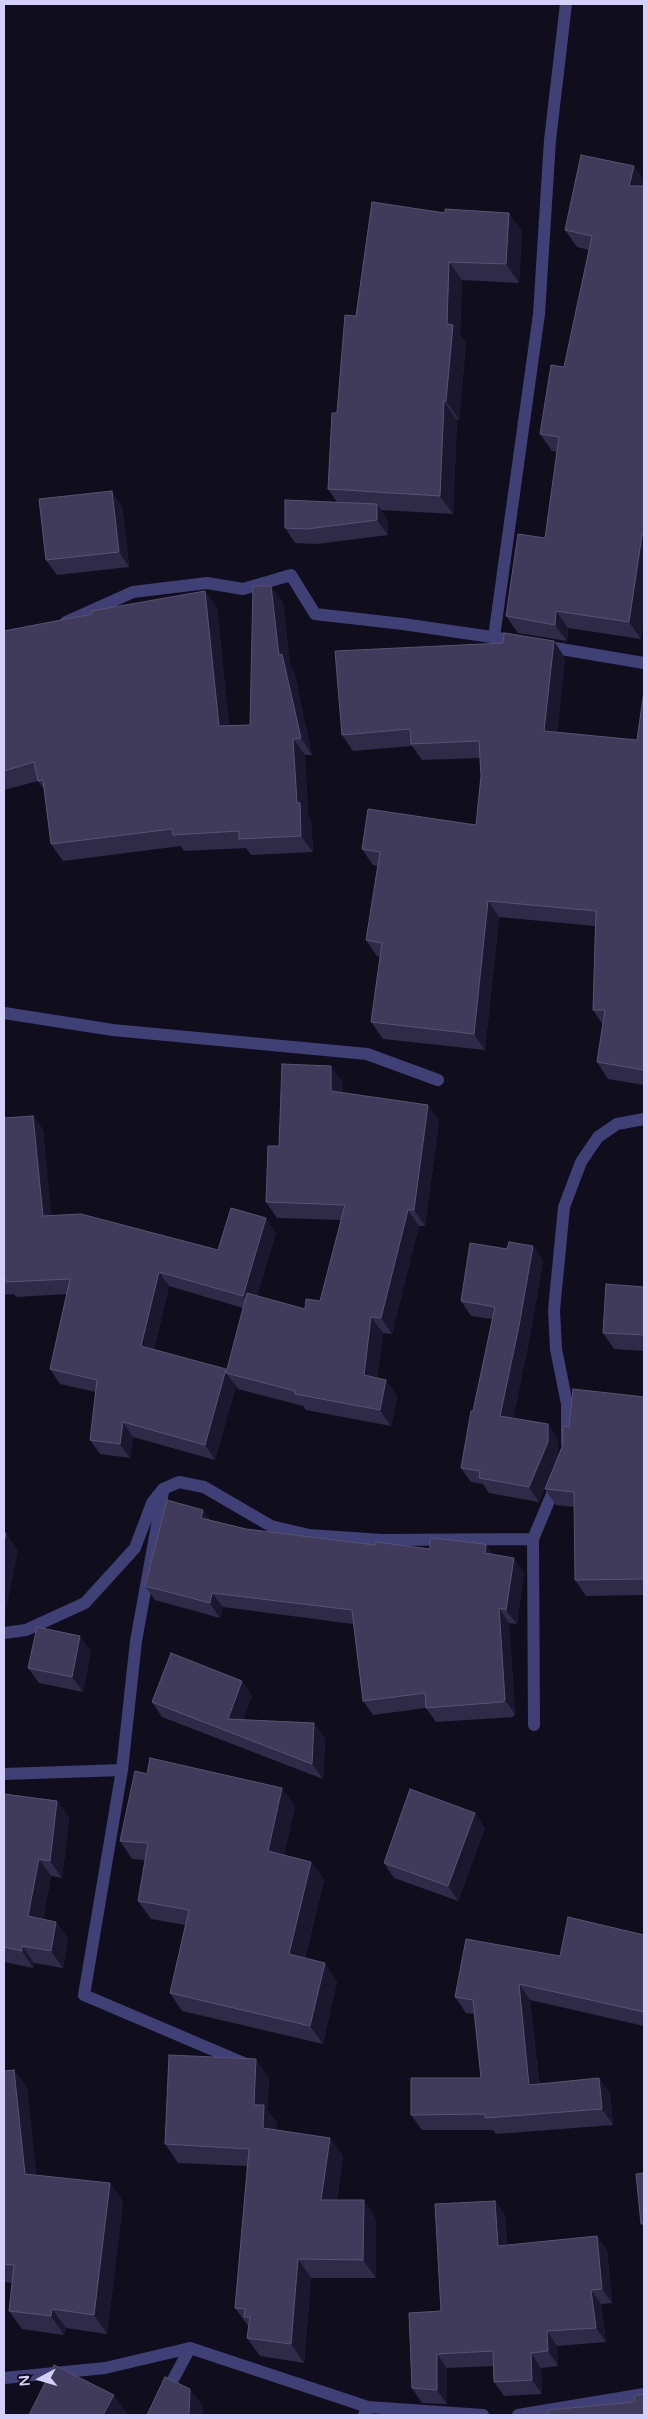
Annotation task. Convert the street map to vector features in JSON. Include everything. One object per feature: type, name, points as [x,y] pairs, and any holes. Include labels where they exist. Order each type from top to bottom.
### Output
[{"type":"street","points":[[494,637],[539,314],[550,140],[566,4]]},
{"type":"street","points":[[58,626],[133,592],[207,583],[243,588],[291,575],[315,614],[494,637],[644,663]]},
{"type":"street","points":[[4,1013],[113,1030],[367,1054],[438,1080]]},
{"type":"street","points":[[534,1725],[532,1540],[565,1462],[568,1404],[556,1349],[554,1310],[564,1207],[581,1162],[598,1137],[618,1124],[644,1119]]},
{"type":"street","points":[[4,1632],[26,1630],[86,1603],[136,1548],[152,1503],[163,1489],[179,1482],[204,1487],[271,1526],[310,1535],[382,1540],[532,1540]]},
{"type":"street","points":[[163,1489],[136,1640],[122,1770],[84,1995],[256,2068]]},
{"type":"street","points":[[4,1774],[122,1770]]},
{"type":"street","points":[[154,2415],[190,2348]]},
{"type":"street","points":[[4,2378],[105,2368],[190,2348],[366,2411],[483,2415]]},
{"type":"street","points":[[518,2415],[644,2394]]},
{"type":"building","points":[[581,155],[634,166],[629,186],[644,186],[644,536],[642,535],[629,622],[556,611],[555,625],[506,616],[518,534],[545,538],[559,437],[540,434],[551,365],[564,367],[592,236],[565,230]]},
{"type":"building","points":[[372,202],[445,213],[445,209],[509,213],[506,264],[449,262],[447,324],[453,325],[446,401],[444,401],[440,496],[328,489],[332,413],[337,413],[345,315],[356,316]]},
{"type":"building","points":[[112,491],[119,552],[46,560],[39,499]]},
{"type":"building","points":[[285,500],[377,504],[377,520],[307,529],[285,528]]},
{"type":"building","points":[[253,586],[271,586],[279,655],[282,654],[301,738],[293,739],[297,803],[300,803],[301,836],[239,839],[239,831],[173,835],[172,829],[51,844],[43,780],[38,781],[34,762],[4,771],[4,631],[92,614],[91,611],[205,591],[219,726],[250,725]]},
{"type":"building","points":[[504,633],[554,641],[544,731],[637,740],[644,691],[644,1070],[597,1062],[605,1010],[593,1010],[596,911],[488,901],[474,1034],[371,1022],[382,943],[366,940],[380,852],[362,849],[368,809],[476,825],[481,776],[479,741],[411,744],[410,729],[342,735],[335,651],[503,643]]},
{"type":"building","points":[[282,1064],[331,1066],[331,1091],[428,1105],[414,1210],[408,1210],[381,1318],[371,1317],[364,1375],[386,1380],[380,1410],[295,1394],[295,1391],[226,1373],[247,1293],[305,1309],[306,1299],[320,1301],[345,1205],[266,1202],[268,1146],[279,1146]]},
{"type":"building","points":[[33,1116],[43,1216],[81,1214],[218,1250],[231,1208],[266,1218],[243,1296],[159,1272],[141,1346],[226,1369],[205,1445],[123,1422],[120,1444],[90,1440],[97,1380],[50,1369],[70,1279],[6,1282],[6,1279],[4,1280],[4,1118]]},
{"type":"building","points":[[509,1242],[533,1246],[519,1326],[500,1416],[548,1424],[548,1442],[529,1487],[479,1478],[480,1471],[461,1468],[471,1411],[473,1411],[495,1307],[461,1301],[470,1243],[507,1249]]},
{"type":"building","points":[[606,1284],[644,1287],[644,1335],[603,1333]]},
{"type":"building","points":[[573,1389],[644,1397],[644,1579],[575,1580],[574,1492],[545,1489],[563,1445],[563,1426],[569,1427]]},
{"type":"building","points":[[167,1500],[203,1510],[201,1518],[246,1529],[375,1545],[376,1542],[430,1549],[430,1539],[433,1538],[484,1544],[486,1545],[485,1553],[514,1558],[506,1610],[499,1608],[505,1700],[503,1702],[426,1708],[425,1693],[363,1701],[352,1610],[212,1593],[210,1603],[145,1586]]},
{"type":"building","points":[[37,1627],[80,1636],[72,1677],[28,1668]]},
{"type":"building","points":[[171,1653],[242,1681],[228,1719],[314,1723],[312,1764],[152,1702]]},
{"type":"building","points":[[150,1758],[282,1788],[268,1851],[311,1862],[289,1954],[325,1963],[310,2026],[170,1993],[189,1910],[138,1901],[148,1843],[120,1841],[135,1771],[147,1774]]},
{"type":"building","points":[[410,1789],[475,1813],[448,1886],[384,1863]]},
{"type":"building","points":[[4,1794],[57,1801],[50,1861],[39,1859],[28,1916],[56,1922],[51,1951],[22,1946],[22,1951],[4,1947]]},
{"type":"building","points":[[568,1917],[644,1935],[644,2012],[519,1984],[529,2085],[599,2078],[602,2109],[485,2118],[485,2114],[411,2115],[411,2078],[481,2078],[473,2000],[455,1997],[466,1939],[560,1956]]},
{"type":"building","points":[[169,2055],[256,2059],[254,2105],[264,2105],[263,2128],[330,2138],[321,2200],[364,2200],[363,2260],[298,2259],[291,2344],[247,2338],[250,2317],[244,2317],[245,2309],[235,2308],[249,2149],[165,2144]]},
{"type":"building","points":[[14,2070],[25,2174],[110,2183],[94,2315],[52,2309],[51,2316],[9,2311],[14,2265],[4,2264],[4,2071]]},
{"type":"building","points":[[644,2173],[644,2224],[641,2224],[636,2174]]},
{"type":"building","points":[[495,2201],[498,2246],[597,2236],[602,2289],[591,2290],[596,2328],[547,2331],[548,2351],[531,2353],[532,2380],[494,2382],[493,2351],[437,2354],[437,2390],[412,2388],[409,2313],[441,2311],[435,2204]]},
{"type":"building","points":[[54,2365],[114,2395],[103,2415],[29,2415]]},
{"type":"building","points":[[165,2377],[190,2389],[189,2415],[147,2415]]},
{"type":"building","points":[[644,2394],[644,2415],[548,2415],[548,2410],[635,2402],[634,2396]]}]
